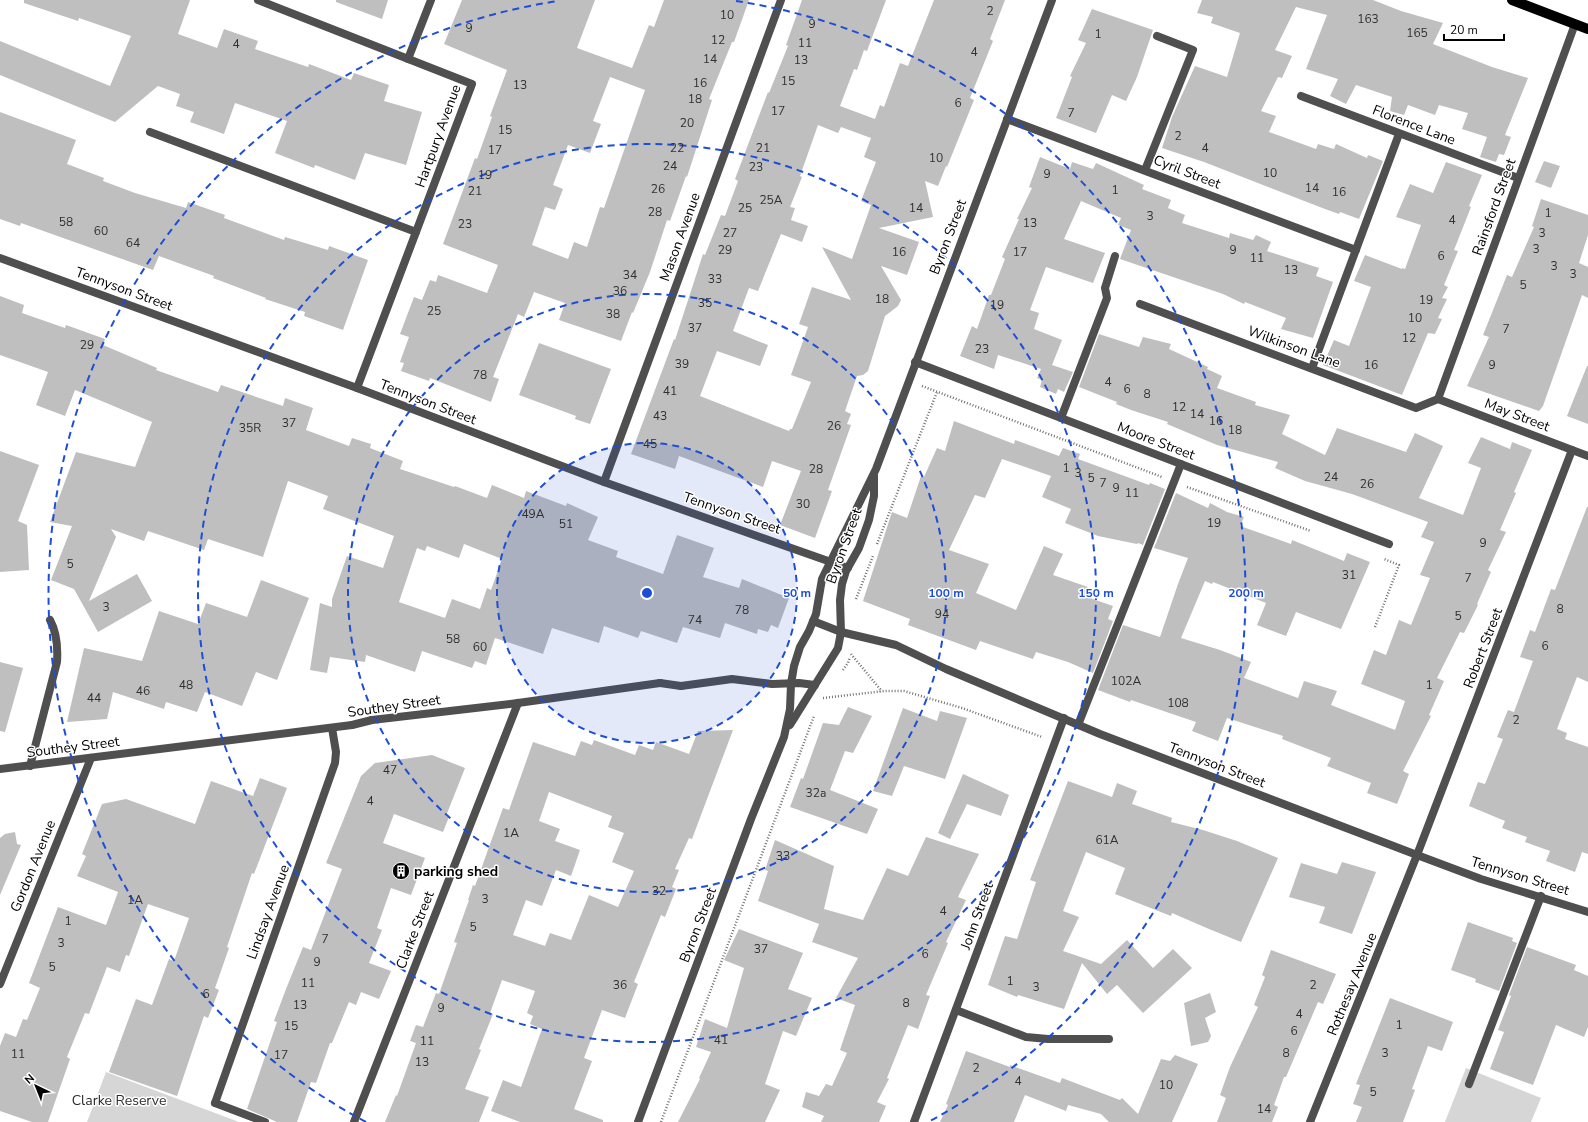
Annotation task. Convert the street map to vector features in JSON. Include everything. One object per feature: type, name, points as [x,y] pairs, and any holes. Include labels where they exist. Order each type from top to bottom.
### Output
[{"type":"main road","points":[[1512,0],[1588,29]]},
{"type":"street","name":"Hartpury Avenue","points":[[258,0],[472,84],[357,388]]},
{"type":"street","points":[[408,59],[430,0]]},
{"type":"street","name":"Mason Avenue","points":[[604,482],[781,0]]},
{"type":"street","name":"Byron Street","points":[[638,1122],[784,737],[791,704],[791,684],[797,654],[813,621],[821,583],[830,561],[842,541],[876,469],[1052,0]]},
{"type":"street","name":"Byron Street","points":[[1048,14],[1056,0]]},
{"type":"street","name":"Rainsford Street","points":[[1438,399],[1575,24]]},
{"type":"street","points":[[1145,170],[1193,50],[1157,36]]},
{"type":"street","name":"Florence Lane","points":[[1301,96],[1518,178]]},
{"type":"street","name":"Cyril Street","points":[[1007,119],[1356,250]]},
{"type":"street","points":[[150,132],[416,232]]},
{"type":"street","points":[[1312,368],[1399,134]]},
{"type":"street","points":[[1061,418],[1107,298],[1105,288],[1115,256]]},
{"type":"street","name":"Tennyson Street","points":[[0,258],[357,388],[604,482],[848,568]]},
{"type":"street","name":"Wilkinson Lane","points":[[1140,304],[1416,408],[1438,399]]},
{"type":"street","name":"Moore Street","points":[[915,362],[1389,544]]},
{"type":"street","name":"May Street","points":[[1438,399],[1588,456]]},
{"type":"street","name":"Robert Street","points":[[1417,855],[1572,450]]},
{"type":"street","points":[[1078,725],[1182,464]]},
{"type":"street","name":"Byron Street","points":[[784,737],[838,648],[841,632],[841,590],[848,568],[859,548],[871,515],[876,469]]},
{"type":"street","points":[[30,766],[57,662],[58,648],[55,629],[50,620]]},
{"type":"street","name":"Tennyson Street","points":[[813,621],[841,632],[896,645],[946,669],[1118,742],[1417,855],[1481,878],[1588,912]]},
{"type":"street","name":"Southey Street","points":[[0,770],[332,728],[372,720],[518,703],[660,683],[681,686],[732,680],[772,684],[799,683],[815,685]]},
{"type":"street","name":"Clarke Street","points":[[354,1122],[518,703]]},
{"type":"street","name":"John Street","points":[[914,1122],[1064,718]]},
{"type":"street","name":"Lindsay Avenue","points":[[264,1122],[214,1103],[335,763],[336,752],[332,728]]},
{"type":"street","name":"Gordon Avenue","points":[[0,984],[91,758]]},
{"type":"street","name":"Rothesay Avenue","points":[[1310,1122],[1417,855]]},
{"type":"street","points":[[1469,1084],[1541,896]]},
{"type":"street","points":[[956,1010],[1026,1037],[1048,1039],[1109,1039]]},
{"type":"path","points":[[908,381],[1174,482],[1312,531]]},
{"type":"path","points":[[855,602],[937,392]]},
{"type":"path","points":[[1375,627],[1400,565],[1378,556]]},
{"type":"path","points":[[840,674],[848,663],[855,635]]},
{"type":"path","points":[[851,654],[880,689],[880,692]]},
{"type":"path","points":[[821,698],[904,691],[962,708],[1055,742]]},
{"type":"path","points":[[661,1122],[816,710]]},
{"type":"green space","points":[[1466,1068],[1541,1098],[1531,1122],[1445,1122]]},
{"type":"green space","name":"Clarke Reserve","points":[[106,1072],[239,1122],[87,1122]]},
{"type":"building","points":[[24,0],[190,0],[178,34],[217,48],[224,29],[258,41],[255,49],[308,67],[309,64],[351,80],[354,73],[389,85],[384,101],[422,112],[406,165],[365,153],[355,180],[315,165],[314,168],[275,153],[287,121],[235,103],[224,134],[190,122],[194,112],[176,106],[180,94],[158,86],[115,122],[0,75],[0,41],[110,86],[131,36],[79,18],[78,21],[24,3]]},
{"type":"building","points":[[336,0],[388,0],[382,19],[336,2]]},
{"type":"building","points":[[462,0],[595,0],[577,48],[632,68],[649,25],[654,27],[664,0],[749,0],[734,42],[732,42],[709,99],[712,100],[687,177],[686,176],[670,221],[667,220],[650,272],[621,341],[559,320],[565,303],[534,292],[524,317],[518,314],[493,377],[499,379],[491,402],[430,378],[429,381],[401,371],[404,363],[400,362],[409,337],[400,334],[414,297],[422,300],[430,280],[436,282],[438,275],[487,293],[498,265],[443,244],[475,158],[477,159],[492,117],[490,116],[507,70],[444,44]],"holes":[[[610,77],[645,90],[604,208],[600,207],[587,247],[574,242],[568,259],[532,245],[545,207],[555,210],[563,189],[553,185],[568,145],[590,153],[601,124],[593,121]]]},
{"type":"building","points":[[802,0],[886,0],[867,51],[864,50],[857,70],[854,69],[840,106],[875,119],[880,105],[884,107],[900,63],[908,66],[934,0],[1005,0],[990,39],[993,41],[970,98],[974,100],[947,167],[946,166],[938,186],[925,181],[933,217],[879,228],[919,242],[907,275],[881,266],[901,300],[898,306],[885,316],[868,371],[863,375],[857,376],[845,411],[851,414],[847,424],[851,425],[828,490],[832,491],[815,538],[780,525],[801,471],[772,461],[763,487],[679,456],[675,469],[631,454],[674,339],[675,340],[703,254],[705,255],[721,215],[725,216],[738,181],[735,179],[768,92],[769,93],[788,46],[786,45]],"holes":[[[818,125],[838,133],[841,127],[871,138],[864,157],[876,162],[861,201],[871,205],[852,259],[822,247],[851,300],[812,287],[799,324],[808,327],[791,375],[811,382],[792,429],[789,431],[700,396],[717,351],[760,366],[768,345],[733,331],[749,288],[758,291],[781,234],[802,242],[808,226],[791,220],[795,208],[790,207],[802,177],[800,176]]]},
{"type":"building","points":[[1202,0],[1373,0],[1401,11],[1443,23],[1433,44],[1492,67],[1528,78],[1505,135],[1511,137],[1504,155],[1499,154],[1496,162],[1480,157],[1487,137],[1462,129],[1468,113],[1439,105],[1435,115],[1408,105],[1404,115],[1390,111],[1392,97],[1356,85],[1346,104],[1330,96],[1338,79],[1306,69],[1327,15],[1296,7],[1275,50],[1292,56],[1282,78],[1278,77],[1261,111],[1276,116],[1269,132],[1316,149],[1318,144],[1334,149],[1336,144],[1367,158],[1368,155],[1383,161],[1359,219],[1340,212],[1339,214],[1325,209],[1204,162],[1162,148],[1172,117],[1195,66],[1227,77],[1240,33],[1211,23],[1213,17],[1197,13]]},
{"type":"building","points":[[1092,9],[1153,30],[1137,77],[1126,101],[1112,95],[1096,133],[1056,118],[1072,77],[1070,76],[1086,43],[1078,40]]},
{"type":"building","points":[[0,112],[76,140],[67,164],[104,178],[103,181],[135,193],[186,208],[188,202],[225,215],[224,218],[284,240],[285,237],[328,250],[329,246],[368,260],[343,330],[304,316],[305,312],[265,299],[266,298],[213,278],[214,276],[159,256],[153,270],[21,223],[20,226],[0,219]]},
{"type":"building","points":[[1040,157],[1070,169],[1072,162],[1093,169],[1096,163],[1144,185],[1142,189],[1171,200],[1168,208],[1185,215],[1182,223],[1229,238],[1230,233],[1253,240],[1256,235],[1271,242],[1267,251],[1319,268],[1316,276],[1333,282],[1313,338],[1281,329],[1286,318],[1245,302],[1244,304],[1223,294],[1120,259],[1131,230],[1118,225],[1121,218],[1081,201],[1064,239],[1105,253],[1093,283],[1046,267],[1030,310],[1039,313],[1034,329],[1062,340],[1052,365],[1073,372],[1064,392],[1058,389],[1056,394],[1040,387],[1042,380],[1037,378],[1041,369],[998,355],[994,369],[960,356],[972,326],[977,329],[989,295],[991,295],[1005,259],[1002,257],[1019,219],[1017,219],[1032,188],[1029,187]]},
{"type":"building","points":[[1544,161],[1560,166],[1551,188],[1535,182]]},
{"type":"building","points":[[1446,162],[1482,175],[1469,206],[1471,207],[1454,250],[1458,251],[1444,285],[1448,287],[1442,298],[1447,299],[1438,318],[1442,319],[1435,334],[1428,333],[1402,395],[1323,365],[1334,340],[1349,346],[1371,287],[1354,281],[1365,255],[1405,269],[1421,225],[1396,217],[1410,184],[1433,193]]},
{"type":"building","points":[[1541,199],[1588,215],[1588,235],[1579,263],[1588,267],[1588,298],[1582,295],[1543,406],[1539,411],[1467,386],[1489,337],[1483,335],[1507,275],[1512,277],[1534,227],[1532,226]]},
{"type":"building","points":[[0,296],[24,305],[22,313],[65,328],[66,325],[105,339],[103,345],[157,368],[156,370],[218,392],[221,385],[283,406],[285,398],[313,408],[306,430],[349,446],[352,438],[371,444],[370,448],[403,461],[400,469],[454,487],[455,486],[487,498],[492,485],[524,498],[526,491],[566,506],[567,503],[598,517],[588,540],[618,551],[616,557],[663,574],[677,535],[714,548],[703,577],[739,588],[742,579],[789,598],[778,628],[771,625],[768,632],[758,629],[757,634],[725,623],[720,638],[683,627],[677,643],[641,631],[638,638],[604,626],[599,643],[552,628],[543,654],[495,638],[486,665],[475,661],[472,668],[422,651],[415,672],[366,655],[365,662],[330,657],[327,673],[310,670],[320,603],[332,607],[332,599],[347,556],[383,568],[394,536],[323,509],[328,496],[288,481],[263,557],[208,539],[204,550],[148,531],[144,541],[111,529],[116,537],[89,601],[137,574],[152,601],[98,632],[74,589],[51,580],[72,526],[50,522],[76,452],[135,467],[152,422],[75,390],[65,416],[36,405],[48,372],[0,355]],"holes":[[[464,544],[502,559],[491,590],[487,588],[480,609],[452,599],[445,618],[399,602],[417,548],[425,551],[427,546],[459,558]]]},
{"type":"building","points":[[1099,334],[1139,347],[1143,337],[1171,344],[1169,349],[1208,367],[1207,369],[1222,376],[1217,388],[1256,402],[1255,405],[1290,415],[1282,434],[1325,455],[1337,428],[1406,452],[1415,433],[1443,446],[1419,498],[1463,515],[1481,468],[1468,463],[1481,437],[1510,449],[1512,442],[1532,450],[1500,530],[1506,532],[1488,570],[1491,572],[1477,604],[1478,605],[1464,633],[1460,632],[1437,678],[1444,681],[1429,715],[1431,716],[1403,771],[1409,774],[1397,804],[1367,793],[1371,783],[1327,766],[1331,758],[1282,739],[1283,736],[1227,718],[1218,741],[1192,731],[1196,722],[1131,700],[1130,702],[1098,690],[1123,625],[1160,637],[1188,558],[1154,548],[1176,493],[1208,508],[1210,503],[1227,512],[1244,517],[1240,526],[1291,544],[1292,540],[1344,561],[1347,553],[1370,562],[1341,629],[1296,612],[1286,636],[1257,625],[1266,603],[1213,582],[1212,584],[1205,581],[1181,638],[1220,650],[1251,662],[1244,678],[1298,698],[1304,681],[1337,691],[1331,705],[1395,730],[1405,701],[1361,684],[1374,650],[1386,655],[1399,620],[1411,625],[1430,578],[1420,575],[1434,542],[1421,537],[1428,522],[1352,494],[1305,481],[1275,468],[1278,462],[1217,445],[1167,424],[1168,422],[1131,410],[1116,404],[1117,402],[1079,387]]},
{"type":"building","points":[[539,343],[611,369],[590,424],[575,419],[576,416],[519,395]]},
{"type":"building","points":[[1588,366],[1588,424],[1567,416]]},
{"type":"building","points":[[954,421],[1014,444],[1015,440],[1059,456],[1063,448],[1080,454],[1078,459],[1149,485],[1150,483],[1165,489],[1143,545],[1137,544],[1098,536],[1065,523],[1071,509],[1042,497],[1051,476],[1002,459],[985,498],[975,495],[949,550],[989,564],[976,593],[1016,610],[1044,546],[1063,554],[1053,575],[1088,587],[1084,596],[1113,606],[1108,619],[1113,621],[1093,673],[1068,662],[1036,652],[1033,659],[980,641],[976,650],[908,625],[910,619],[863,601],[892,512],[907,518],[921,476],[924,477],[937,448],[945,451]]},
{"type":"building","points":[[0,451],[39,465],[18,521],[27,525],[29,570],[0,572]]},
{"type":"building","points":[[1587,507],[1588,682],[1577,677],[1557,729],[1567,733],[1565,739],[1588,747],[1588,854],[1582,852],[1575,872],[1546,861],[1550,851],[1525,842],[1527,837],[1502,828],[1505,821],[1469,806],[1478,782],[1485,784],[1503,739],[1497,737],[1508,710],[1514,712],[1533,661],[1520,657],[1530,630],[1535,632],[1551,589],[1555,590]]},
{"type":"building","points":[[261,580],[309,598],[277,680],[256,672],[242,706],[205,692],[197,712],[166,702],[164,709],[113,692],[107,719],[67,722],[84,648],[142,661],[159,611],[198,624],[206,603],[247,617]]},
{"type":"building","points":[[0,662],[23,668],[5,732],[0,731]]},
{"type":"building","points":[[848,707],[872,716],[853,753],[845,751],[830,790],[878,809],[867,834],[790,807],[801,778],[803,779],[823,723],[839,725]]},
{"type":"building","points":[[903,708],[937,721],[940,711],[967,718],[945,779],[904,766],[892,796],[873,791]]},
{"type":"building","points":[[733,730],[692,839],[689,838],[675,869],[679,870],[672,887],[676,889],[665,917],[661,915],[634,982],[638,984],[625,1018],[602,1010],[584,1058],[592,1061],[574,1109],[603,1120],[603,1122],[520,1122],[491,1111],[503,1080],[521,1087],[542,1029],[530,1024],[533,1016],[527,1013],[535,991],[502,980],[490,1013],[493,1014],[479,1049],[481,1050],[465,1089],[489,1097],[479,1122],[385,1122],[396,1095],[397,1096],[416,1043],[410,1041],[416,1025],[423,1027],[436,993],[439,994],[457,943],[454,942],[473,885],[475,886],[503,808],[509,810],[533,742],[575,756],[581,741],[592,745],[594,740],[635,755],[639,745],[653,750],[656,742],[689,754],[698,731]],"holes":[[[549,792],[612,816],[608,827],[624,833],[612,862],[634,871],[618,907],[589,895],[571,940],[550,933],[545,946],[513,935],[526,900],[542,906],[556,870],[571,876],[580,850],[555,841],[560,829],[539,821]]]},
{"type":"building","points":[[432,755],[465,768],[446,816],[449,817],[443,832],[394,814],[383,843],[425,858],[411,895],[391,888],[377,928],[382,930],[369,963],[391,971],[379,999],[361,992],[356,1005],[349,1002],[332,1043],[330,1043],[316,1083],[311,1082],[297,1122],[277,1122],[247,1109],[277,1022],[274,1021],[286,989],[303,947],[311,950],[342,869],[326,863],[361,776],[375,763]]},
{"type":"building","points":[[963,774],[1009,795],[1001,816],[967,804],[950,839],[938,833]]},
{"type":"building","points":[[260,778],[287,788],[254,874],[252,873],[215,988],[219,990],[208,1018],[204,1016],[177,1096],[109,1072],[136,999],[152,1005],[169,959],[174,961],[189,918],[148,904],[129,956],[126,955],[120,972],[107,967],[89,1014],[85,1013],[67,1057],[70,1059],[48,1122],[32,1122],[0,1111],[0,1046],[5,1033],[16,1037],[23,1019],[27,1020],[40,988],[29,983],[58,907],[106,925],[118,892],[77,876],[86,856],[82,854],[102,804],[126,799],[195,824],[211,781],[253,796]]},
{"type":"building","points":[[1068,781],[1112,797],[1117,783],[1137,791],[1132,804],[1172,818],[1171,822],[1237,841],[1278,858],[1241,942],[1172,913],[1171,916],[1115,894],[1125,868],[1086,852],[1063,911],[1079,917],[1063,951],[1101,964],[1127,940],[1153,968],[1173,949],[1192,968],[1143,1013],[1117,985],[1107,994],[1082,963],[1064,1009],[1018,995],[1017,997],[988,985],[1005,936],[1017,939],[1036,882],[1030,880]]},
{"type":"building","points":[[15,832],[17,844],[21,845],[0,895],[0,838],[5,834]]},
{"type":"building","points":[[926,837],[979,854],[958,897],[966,900],[946,942],[948,943],[926,995],[930,996],[918,1029],[908,1025],[887,1078],[889,1079],[877,1102],[886,1106],[879,1122],[821,1122],[824,1116],[802,1107],[806,1092],[819,1096],[826,1084],[832,1086],[847,1053],[840,1050],[855,1005],[836,998],[858,958],[812,942],[819,924],[758,901],[768,871],[765,870],[775,840],[834,866],[824,909],[863,920],[887,868],[908,876]]},
{"type":"building","points":[[1342,862],[1376,872],[1352,934],[1319,923],[1325,907],[1289,897],[1301,863],[1337,874]]},
{"type":"building","points":[[1468,922],[1513,938],[1512,941],[1517,943],[1499,991],[1475,982],[1476,979],[1451,970]]},
{"type":"building","points":[[739,929],[803,953],[788,989],[812,998],[796,1036],[783,1031],[765,1084],[780,1090],[765,1122],[678,1122],[700,1079],[699,1078],[711,1052],[696,1047],[705,1019],[727,1028],[744,968],[724,960]]},
{"type":"building","points":[[1527,947],[1576,965],[1574,970],[1588,976],[1588,1027],[1584,1037],[1556,1025],[1533,1085],[1490,1069],[1504,1032],[1498,1030]]},
{"type":"building","points":[[1271,950],[1336,974],[1323,1004],[1318,1002],[1286,1077],[1284,1077],[1274,1105],[1278,1107],[1272,1122],[1217,1122],[1226,1098],[1220,1095],[1230,1067],[1258,1007],[1254,1005],[1265,977],[1262,975]]},
{"type":"building","points":[[1210,993],[1216,1012],[1205,1018],[1211,1036],[1208,1042],[1191,1046],[1184,1003]]},
{"type":"building","points":[[1390,998],[1453,1022],[1442,1051],[1428,1046],[1412,1089],[1415,1090],[1403,1122],[1356,1122],[1362,1107],[1353,1104],[1360,1085],[1356,1084]]},
{"type":"building","points":[[966,1051],[1060,1083],[1062,1078],[1120,1100],[1122,1098],[1138,1114],[1161,1059],[1170,1061],[1175,1055],[1198,1064],[1172,1122],[1109,1122],[1101,1114],[1068,1105],[1066,1111],[1025,1095],[1014,1122],[940,1122],[948,1105],[946,1104]]},
{"type":"place","name":"parking shed","points":[[401,871]]}]
